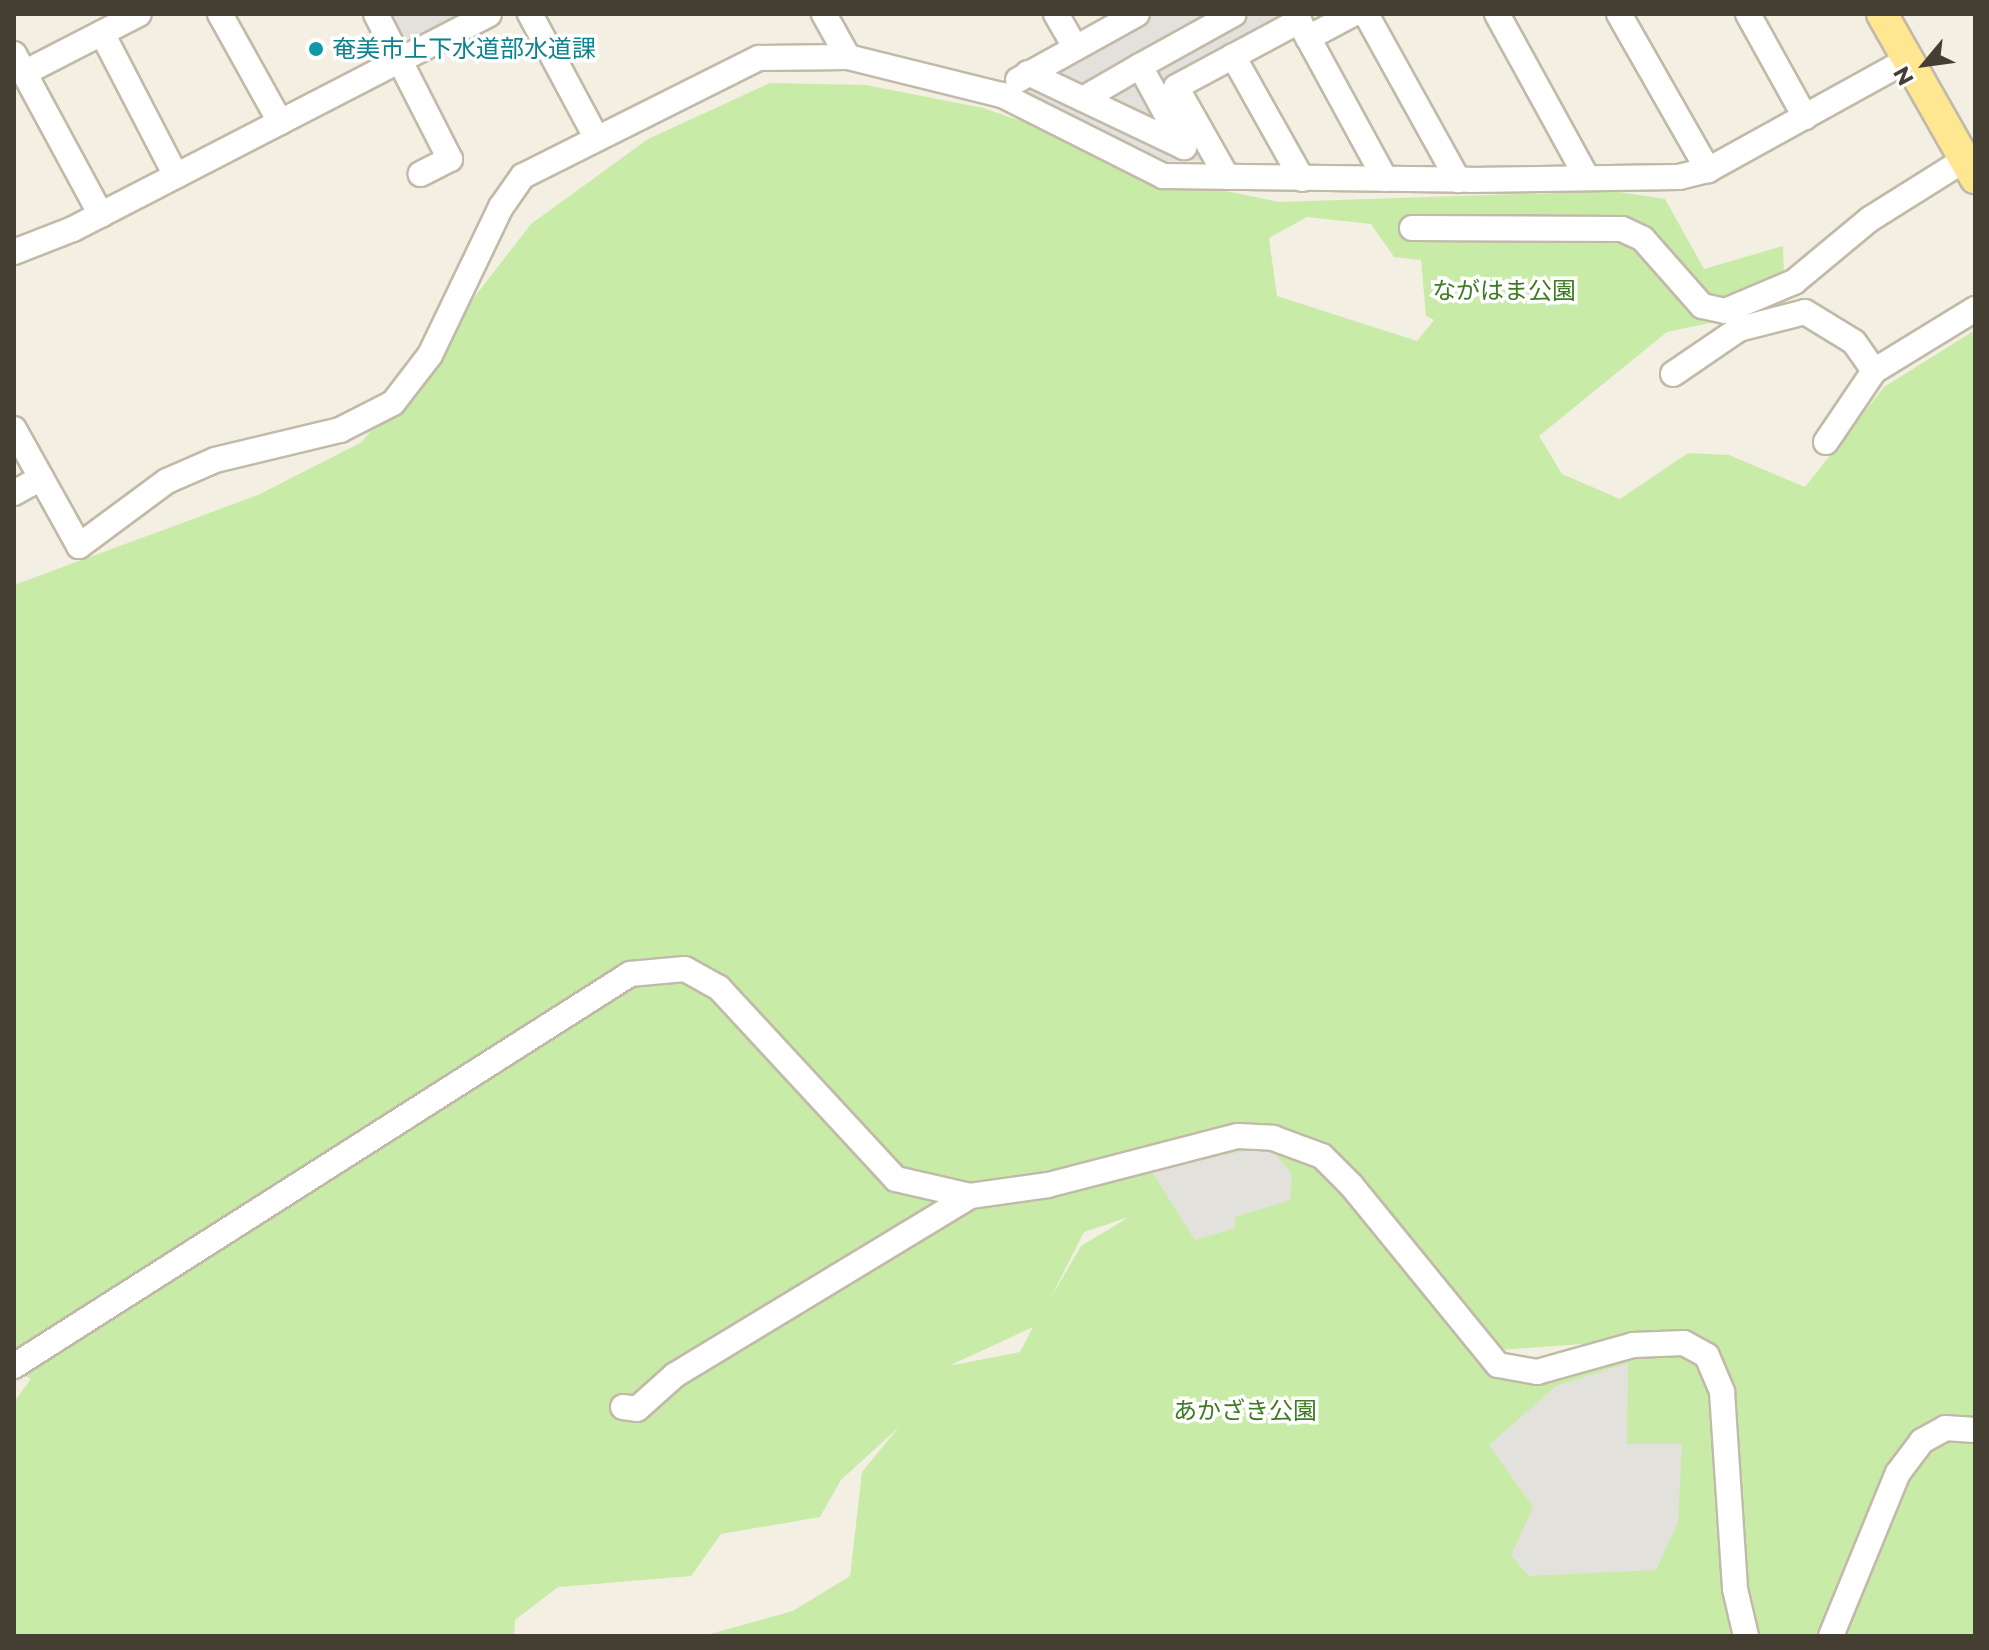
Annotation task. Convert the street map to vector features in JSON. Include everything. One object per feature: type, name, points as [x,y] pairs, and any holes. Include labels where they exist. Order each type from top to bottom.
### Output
[{"type":"main road","points":[[1882,14],[1970,169]]},
{"type":"street","points":[[101,215],[19,64],[102,33],[139,14]]},
{"type":"street","points":[[220,14],[280,122]]},
{"type":"street","points":[[376,14],[450,159],[421,174]]},
{"type":"street","points":[[14,252],[101,215],[489,14]]},
{"type":"street","points":[[530,14],[595,135]]},
{"type":"street","points":[[824,14],[848,57]]},
{"type":"street","points":[[1056,14],[1070,38]]},
{"type":"street","points":[[1002,95],[1028,73],[1137,14]]},
{"type":"street","points":[[1083,99],[1234,14]]},
{"type":"street","points":[[1308,38],[1353,14]]},
{"type":"street","points":[[1366,14],[1458,180]]},
{"type":"street","points":[[1497,14],[1586,176]]},
{"type":"street","points":[[1619,14],[1708,170]]},
{"type":"street","points":[[1748,14],[1805,117]]},
{"type":"street","points":[[1227,177],[1176,87],[1299,21],[1385,179]]},
{"type":"street","points":[[102,33],[176,176]]},
{"type":"street","points":[[1233,56],[1302,179]]},
{"type":"street","points":[[14,429],[79,546],[167,481],[215,460],[340,430],[393,403],[430,355],[501,207],[523,176],[595,135],[759,58],[848,57],[1002,95],[1163,176],[1458,180],[1708,170],[1907,60]]},
{"type":"street","points":[[1028,73],[1184,147],[1140,66]]},
{"type":"street","points":[[1412,228],[1622,229],[1643,239],[1702,306],[1725,311],[1794,282],[1870,219],[1970,169]]},
{"type":"street","points":[[1826,442],[1874,371],[1975,309]]},
{"type":"street","points":[[1673,374],[1739,329],[1805,312],[1854,342],[1874,371]]},
{"type":"street","points":[[14,493],[41,478]]},
{"type":"street","points":[[14,1366],[616,982],[658,968],[685,969],[719,988],[896,1179],[970,1196],[1048,1185],[1238,1136],[1273,1138],[1322,1156],[1351,1185],[1498,1365],[1537,1372],[1646,1344],[1684,1343],[1707,1356],[1722,1392],[1735,1589],[1746,1636]]},
{"type":"street","points":[[623,1407],[637,1409],[675,1375],[970,1196]]},
{"type":"street","points":[[1831,1636],[1898,1473],[1922,1441],[1945,1428],[1975,1430]]},
{"type":"green space","points":[[770,83],[866,85],[983,108],[1226,191],[1279,202],[1613,191],[1665,199],[1704,269],[1783,246],[1785,307],[1667,332],[1539,436],[1562,474],[1620,499],[1688,453],[1729,455],[1805,487],[1884,387],[1975,330],[1975,1636],[703,1636],[793,1611],[850,1576],[862,1472],[899,1427],[841,1480],[820,1517],[721,1534],[691,1576],[558,1587],[515,1620],[514,1636],[14,1636],[14,1402],[31,1379],[14,1370],[14,585],[258,495],[362,442],[531,224],[648,139]],"holes":[[[1307,217],[1371,224],[1394,257],[1421,260],[1426,316],[1434,320],[1417,341],[1277,296],[1269,238]],[[1129,1217],[1081,1246],[1050,1299],[1084,1232]],[[1033,1327],[1020,1352],[953,1364]],[[1596,1343],[1607,1352],[1518,1370],[1500,1350]]]},
{"type":"shaded area","points":[[371,14],[467,14],[391,53]]},
{"type":"shaded area","points":[[1122,14],[1295,14],[1163,85],[1207,160],[1168,162],[1004,81]]},
{"type":"shaded area","points":[[1268,1145],[1292,1174],[1290,1200],[1235,1217],[1235,1228],[1195,1240],[1152,1172]]},
{"type":"shaded area","points":[[1628,1363],[1627,1444],[1682,1444],[1678,1522],[1656,1570],[1529,1576],[1511,1556],[1533,1507],[1489,1445],[1556,1386]]},
{"type":"place","name":"奄美市上下水道部水道課","points":[[316,49]]},
{"type":"park label","name":"ながはま公園","points":[[1504,291]]},
{"type":"park label","name":"あかざき公園","points":[[1245,1411]]}]
